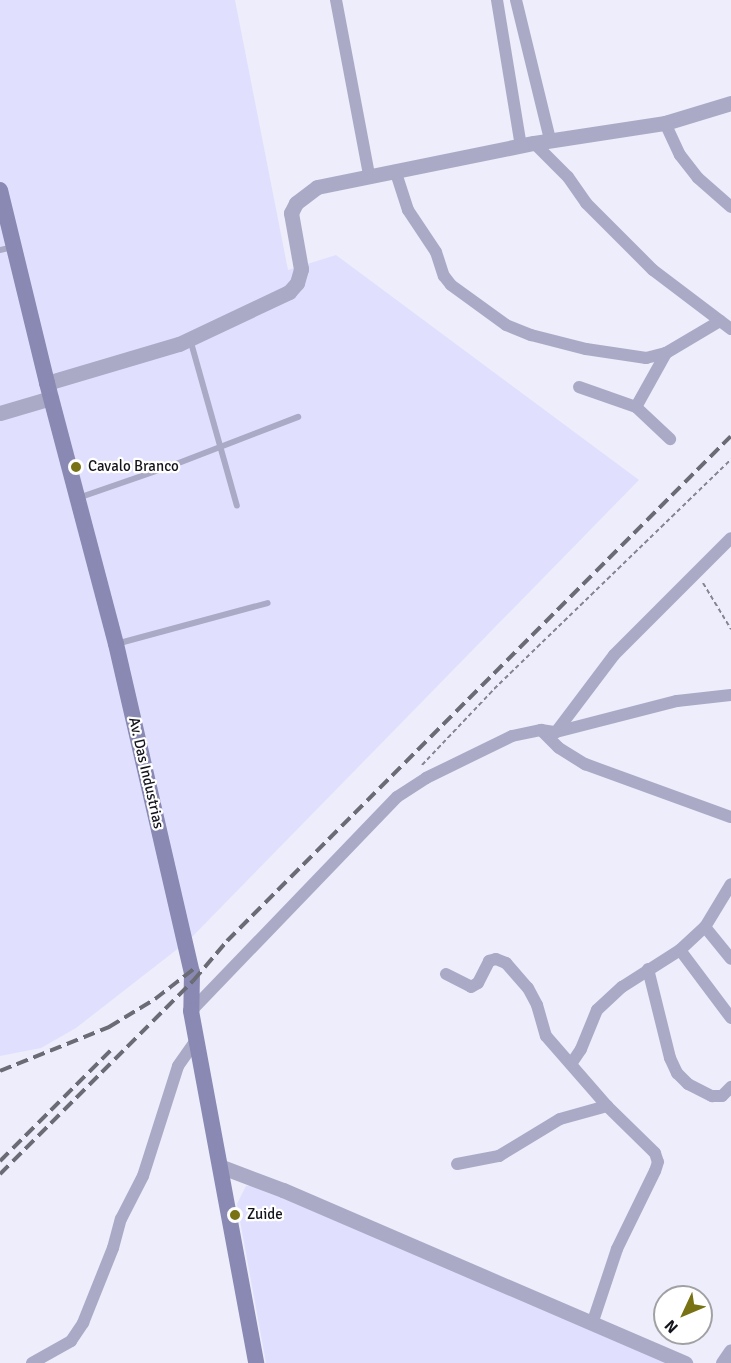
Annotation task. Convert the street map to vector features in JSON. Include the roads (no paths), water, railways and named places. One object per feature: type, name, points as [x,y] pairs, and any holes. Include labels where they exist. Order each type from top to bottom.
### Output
[{"type":"main road","name":"Av. Das Industrias","points":[[0,190],[7,249],[49,390],[116,644],[192,972],[191,1011],[222,1167],[255,1363]]},
{"type":"street","points":[[336,0],[369,175]]},
{"type":"street","points":[[497,0],[505,47],[528,144],[568,177],[586,203],[653,270],[731,329]]},
{"type":"street","points":[[516,0],[550,140]]},
{"type":"street","points":[[505,47],[526,41]]},
{"type":"street","points":[[0,413],[49,390],[190,339],[290,292],[297,283],[301,269],[291,213],[296,203],[317,187],[369,175],[396,173],[528,144],[665,123],[731,103]]},
{"type":"street","points":[[665,123],[680,155],[698,178],[731,207]]},
{"type":"street","points":[[396,173],[408,210],[436,252],[444,276],[451,285],[506,325],[531,335],[633,357],[650,358],[666,353],[720,321]]},
{"type":"street","points":[[636,407],[666,353]]},
{"type":"street","points":[[579,387],[636,407],[670,439]]},
{"type":"street","points":[[556,732],[614,655],[731,538]]},
{"type":"street","points":[[191,1011],[397,797],[426,778],[512,736],[542,730],[556,732],[677,701],[731,695]]},
{"type":"street","points":[[542,730],[559,748],[585,764],[731,817]]},
{"type":"street","points":[[571,1064],[581,1049],[597,1010],[622,987],[680,950],[705,927],[731,884]]},
{"type":"street","points":[[705,927],[731,959]]},
{"type":"street","points":[[680,950],[731,1018]]},
{"type":"street","points":[[446,974],[471,987],[478,983],[489,961],[496,959],[506,963],[528,988],[537,1005],[546,1036],[607,1106],[648,1145],[658,1162],[652,1180],[617,1249],[592,1324]]},
{"type":"street","points":[[648,969],[670,1058],[677,1073],[688,1084],[712,1096],[722,1096],[731,1087]]},
{"type":"street","points":[[32,1363],[71,1341],[83,1323],[113,1248],[121,1219],[143,1176],[178,1066],[197,1040]]},
{"type":"street","points":[[457,1164],[499,1156],[560,1119],[607,1106]]},
{"type":"street","points":[[222,1167],[283,1190],[685,1363]]},
{"type":"street","points":[[723,1363],[731,1351]]},
{"type":"lane","points":[[190,339],[237,506]]},
{"type":"lane","points":[[77,498],[219,448],[298,417]]},
{"type":"lane","points":[[116,644],[268,603]]},
{"type":"railway","points":[[0,1174],[193,981],[227,941],[731,436]]},
{"type":"railway","points":[[0,1071],[109,1027],[155,999],[195,968]]},
{"type":"railway","points":[[0,1161],[113,1048]]},
{"type":"place","name":"Cavalo Branco","points":[[76,467]]},
{"type":"place","name":"Zuide","points":[[235,1215]]}]
